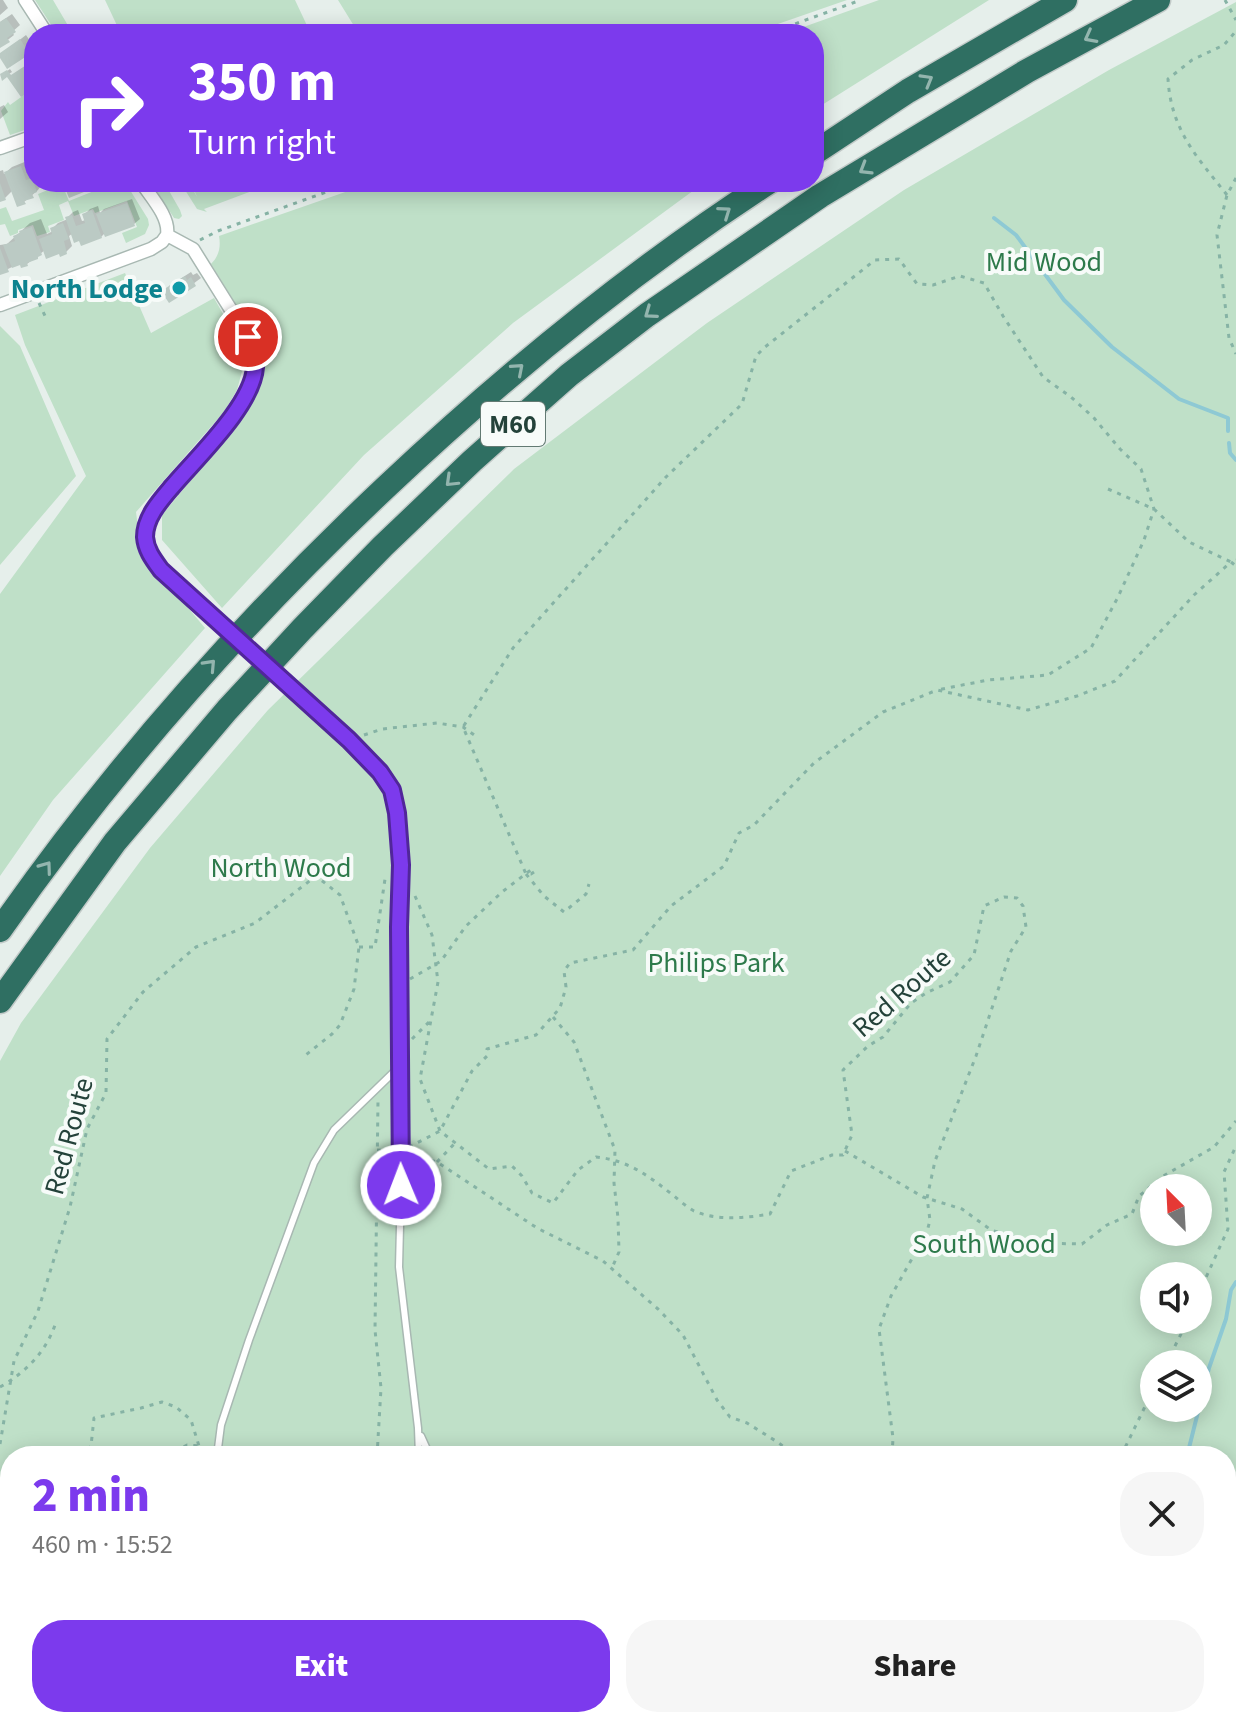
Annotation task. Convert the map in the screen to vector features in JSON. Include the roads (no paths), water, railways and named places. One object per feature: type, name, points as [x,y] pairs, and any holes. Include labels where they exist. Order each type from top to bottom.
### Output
[{"type":"highway","points":[[824,146],[908,91],[1065,0]]},
{"type":"highway","name":"M60","points":[[0,1001],[115,842],[227,710],[383,546],[569,375],[647,315],[820,196],[1027,71],[1158,0]]},
{"type":"highway","name":"M60","points":[[0,930],[69,835],[154,730],[205,670],[318,551],[438,438],[545,345],[753,192]]},
{"type":"street","points":[[25,0],[41,24]]},
{"type":"street","points":[[0,148],[24,140]]},
{"type":"street","points":[[0,305],[151,249],[162,242],[168,229],[147,192]]},
{"type":"street","points":[[167,235],[190,246],[248,337],[255,368],[252,384],[234,415],[156,505],[148,522],[145,540],[150,555],[161,570],[349,740],[380,772],[392,790],[401,865],[400,1066]]},
{"type":"lane","points":[[216,1446],[249,1340],[314,1163],[334,1130],[400,1066]]},
{"type":"lane","points":[[400,1066],[399,1267],[419,1446]]},
{"type":"lane","points":[[418,1428],[424,1446]]},
{"type":"waterway","points":[[994,218],[1016,235],[1064,300],[1112,347],[1179,399],[1228,418],[1228,431]]},
{"type":"waterway","points":[[1229,443],[1230,453],[1236,460]]},
{"type":"waterway","points":[[1190,1446],[1209,1368],[1226,1319],[1231,1290],[1236,1282]]},
{"type":"place","name":"North Lodge","points":[[179,288]]},
{"type":"park label","name":"Mid Wood","points":[[1044,261]]},
{"type":"park label","name":"North Wood","points":[[281,867]]},
{"type":"park label","name":"Philips Park","points":[[716,962]]},
{"type":"park label","name":"South Wood","points":[[984,1243]]}]
